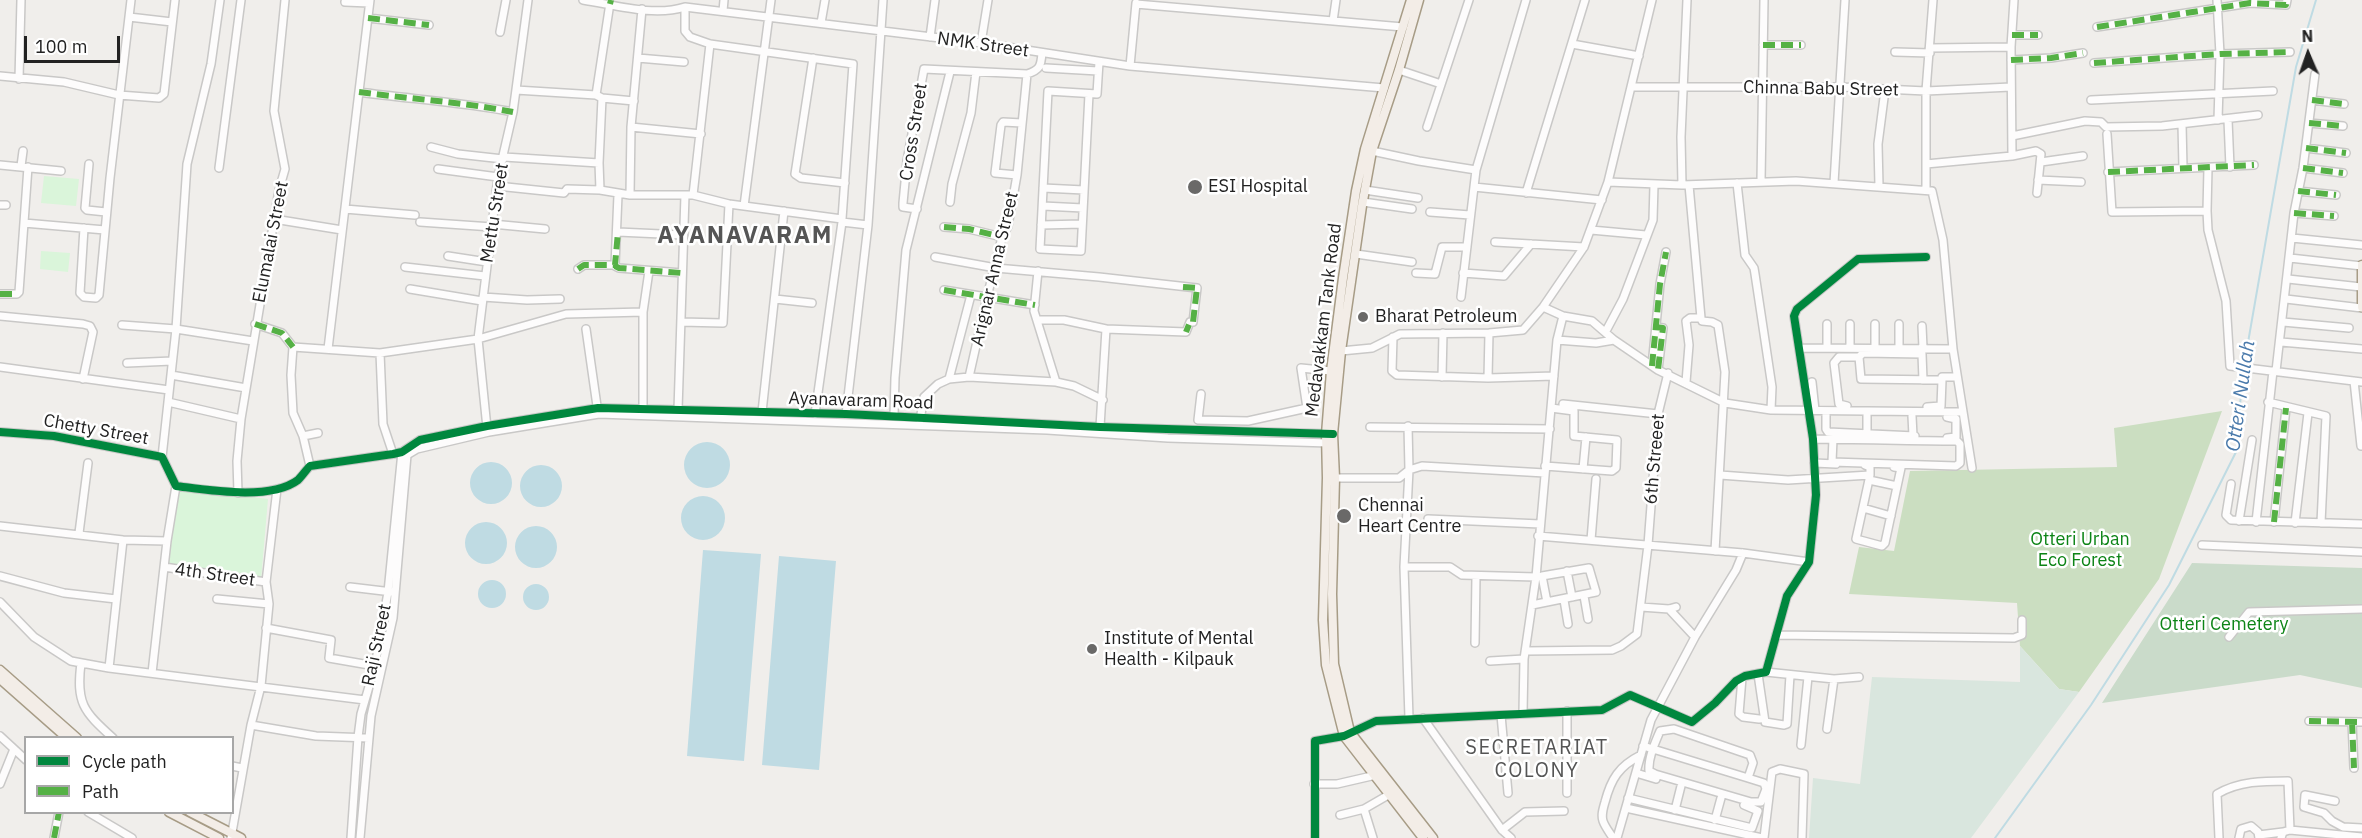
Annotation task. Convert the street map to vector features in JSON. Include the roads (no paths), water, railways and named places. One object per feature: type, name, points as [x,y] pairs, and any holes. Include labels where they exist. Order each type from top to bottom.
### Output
[{"type":"main road","name":"Medavakkam Tank Road","points":[[1411,0],[1365,149],[1356,191],[1331,371],[1324,650],[1326,665],[1347,734],[1423,838]]},
{"type":"main road","name":"Medavakkam Tank Road","points":[[1419,0],[1400,70],[1372,150],[1341,351],[1330,438],[1335,478],[1332,594],[1334,664],[1347,734],[1432,838]]},
{"type":"main road","points":[[2362,266],[2362,308]]},
{"type":"main road","points":[[0,670],[75,736]]},
{"type":"main road","points":[[0,679],[65,736]]},
{"type":"main road","points":[[171,814],[219,838]]},
{"type":"main road","points":[[192,814],[231,836],[241,838]]},
{"type":"street","points":[[19,79],[21,0]]},
{"type":"street","points":[[84,228],[80,293],[84,297],[96,298],[99,295],[118,95],[131,0]]},
{"type":"street","points":[[0,76],[64,82],[118,95],[159,98],[164,94],[175,0]]},
{"type":"street","points":[[162,457],[176,329],[176,300],[187,164],[211,64],[220,0]]},
{"type":"street","points":[[219,168],[241,0]]},
{"type":"street","name":"Elumalai Street","points":[[238,493],[237,462],[241,419],[255,324],[285,169],[274,111],[285,0]]},
{"type":"street","points":[[500,32],[506,0]]},
{"type":"street","name":"Mettu Street","points":[[488,429],[478,339],[498,177],[513,112],[528,0]]},
{"type":"street","name":"NMK Street","points":[[583,0],[610,2],[642,9],[671,11],[685,7],[723,11],[879,30],[1130,66],[1384,88]]},
{"type":"street","points":[[723,11],[724,0]]},
{"type":"street","points":[[744,206],[771,0]]},
{"type":"street","points":[[821,23],[825,0]]},
{"type":"street","points":[[846,414],[868,225],[879,30],[883,0]]},
{"type":"street","points":[[930,37],[935,0]]},
{"type":"street","points":[[981,44],[988,0]]},
{"type":"street","points":[[1333,21],[1336,0]]},
{"type":"street","points":[[1427,127],[1469,1],[1459,0]]},
{"type":"street","points":[[1461,297],[1476,170],[1526,0]]},
{"type":"street","points":[[1526,193],[1585,0]]},
{"type":"street","points":[[1341,351],[1372,348],[1400,334],[1489,333],[1523,330],[1543,307],[1584,247],[1591,230],[1608,182],[1652,0]]},
{"type":"street","points":[[1687,0],[1682,137],[1701,318]]},
{"type":"street","points":[[1761,182],[1764,0]]},
{"type":"street","points":[[1834,183],[1845,0]]},
{"type":"street","points":[[1926,190],[1926,91],[1933,0]]},
{"type":"street","points":[[2012,156],[2011,47],[2014,0]]},
{"type":"street","points":[[2097,27],[2218,4],[2286,5],[2287,0]]},
{"type":"street","points":[[328,349],[370,2],[345,2]]},
{"type":"street","points":[[600,190],[599,97],[610,2]]},
{"type":"street","points":[[1130,66],[1136,2],[1403,27]]},
{"type":"street","points":[[2218,4],[2220,54],[2217,93],[2218,120]]},
{"type":"street","points":[[685,7],[685,31],[690,37],[710,44],[853,64],[842,220],[815,414]]},
{"type":"street","points":[[630,195],[631,127],[642,9]]},
{"type":"street","points":[[129,17],[172,22]]},
{"type":"street","points":[[368,18],[429,25]]},
{"type":"street","points":[[2012,35],[2038,35]]},
{"type":"street","points":[[693,195],[710,44]]},
{"type":"street","points":[[1572,44],[1639,56]]},
{"type":"street","points":[[1763,45],[1801,45]]},
{"type":"street","points":[[1895,52],[2011,47]]},
{"type":"street","points":[[2094,63],[2220,54],[2290,52]]},
{"type":"street","points":[[1027,74],[1041,67],[1042,53]]},
{"type":"street","points":[[2011,60],[2051,58],[2083,53]]},
{"type":"street","points":[[638,58],[684,62]]},
{"type":"street","points":[[813,58],[795,174],[801,178],[845,183]]},
{"type":"street","points":[[1089,94],[1081,252],[1040,249],[1048,91],[1097,94],[1099,62]]},
{"type":"street","points":[[1046,68],[1098,71]]},
{"type":"street","name":"Cross Street","points":[[917,209],[903,207],[903,203],[907,161],[924,69],[1027,74]]},
{"type":"street","points":[[1400,70],[1441,84]]},
{"type":"street","points":[[894,416],[894,378],[906,250],[950,72]]},
{"type":"street","points":[[950,202],[971,113],[976,72]]},
{"type":"street","name":"Arignar Anna Street","points":[[969,377],[1002,237],[1008,226],[1017,175],[1027,74]]},
{"type":"street","points":[[2256,522],[2268,402],[2281,342],[2294,213],[2303,168],[2315,74]]},
{"type":"street","name":"Chinna Babu Street","points":[[1632,87],[1840,87],[1926,91],[2011,87]]},
{"type":"street","points":[[516,90],[634,101]]},
{"type":"street","points":[[1879,186],[1878,144],[1885,90]]},
{"type":"street","points":[[2091,100],[2273,91]]},
{"type":"street","points":[[359,92],[513,112]]},
{"type":"street","points":[[2312,100],[2344,104]]},
{"type":"street","points":[[2012,136],[2085,121],[2100,122],[2106,127],[2182,124],[2258,115]]},
{"type":"street","points":[[2228,120],[2230,167]]},
{"type":"street","points":[[1017,175],[995,173],[1001,124],[1003,122],[1022,123]]},
{"type":"street","points":[[2309,123],[2343,126]]},
{"type":"street","points":[[2182,124],[2183,168]]},
{"type":"street","points":[[631,127],[701,134]]},
{"type":"street","points":[[2107,134],[2111,210],[2114,213],[2207,211]]},
{"type":"street","points":[[431,147],[458,154],[598,163]]},
{"type":"street","points":[[2306,148],[2346,153]]},
{"type":"street","points":[[0,294],[17,294],[24,223],[23,150]]},
{"type":"street","points":[[1372,150],[1419,161],[1476,170]]},
{"type":"street","points":[[1926,164],[2012,156],[2036,151],[2041,154],[2037,193]]},
{"type":"street","points":[[2041,162],[2083,156]]},
{"type":"street","points":[[89,164],[85,208],[106,212]]},
{"type":"street","points":[[0,165],[61,171]]},
{"type":"street","points":[[2108,172],[2254,165]]},
{"type":"street","points":[[2208,168],[2208,230],[2226,301],[2230,366],[2358,382],[2361,446]]},
{"type":"street","points":[[2303,168],[2343,173]]},
{"type":"street","points":[[438,169],[498,177]]},
{"type":"street","points":[[2038,180],[2081,182]]},
{"type":"street","points":[[1608,182],[1654,185],[1761,182],[1834,183],[1926,190],[1934,194],[1943,240],[1953,349],[1972,468]]},
{"type":"street","points":[[1737,183],[1745,255],[1754,268],[1772,387],[1771,410]]},
{"type":"street","points":[[1606,331],[1623,299],[1653,220],[1654,185]]},
{"type":"street","points":[[497,186],[564,193],[567,189],[600,190],[618,195],[693,195],[729,204],[868,225]]},
{"type":"street","points":[[1474,187],[1602,200]]},
{"type":"street","points":[[1043,188],[1084,190]]},
{"type":"street","points":[[1365,190],[1418,198]]},
{"type":"street","points":[[2298,191],[2336,195]]},
{"type":"street","points":[[615,266],[618,195]]},
{"type":"street","points":[[678,410],[685,195]]},
{"type":"street","points":[[1363,202],[1412,209]]},
{"type":"street","points":[[681,322],[723,323],[729,204]]},
{"type":"street","points":[[1043,206],[1083,208]]},
{"type":"street","points":[[345,209],[415,215]]},
{"type":"street","points":[[762,412],[784,211]]},
{"type":"street","points":[[1430,212],[1470,215]]},
{"type":"street","points":[[2294,213],[2334,216]]},
{"type":"street","points":[[274,219],[342,230]]},
{"type":"street","points":[[420,222],[545,229]]},
{"type":"street","points":[[24,223],[105,230]]},
{"type":"street","points":[[1041,225],[1082,224]]},
{"type":"street","points":[[944,227],[969,229],[1002,237]]},
{"type":"street","points":[[1591,230],[1646,236]]},
{"type":"street","points":[[618,232],[684,235]]},
{"type":"street","points":[[2292,238],[2362,245]]},
{"type":"street","points":[[1495,242],[1584,247]]},
{"type":"street","points":[[1463,273],[1504,276],[1531,244]]},
{"type":"street","points":[[1416,273],[1435,274],[1442,247],[1467,247]]},
{"type":"street","points":[[1655,368],[1664,328],[1656,327],[1665,252]]},
{"type":"street","points":[[1356,254],[1412,262]]},
{"type":"street","points":[[448,256],[487,262]]},
{"type":"street","points":[[935,257],[996,268],[1197,288],[1193,322],[1190,322],[1186,332],[1106,329],[1064,321],[1039,320]]},
{"type":"street","points":[[1790,675],[1787,724],[1765,722],[1762,673],[1787,596],[1809,562],[1816,495],[1811,412],[1794,316],[1797,309],[1856,260],[1926,257]]},
{"type":"street","points":[[2290,258],[2362,266]]},
{"type":"street","points":[[578,269],[584,265],[615,266],[682,273]]},
{"type":"street","points":[[405,267],[485,276]]},
{"type":"street","points":[[643,410],[643,312],[649,271]]},
{"type":"street","points":[[1038,271],[1034,311],[1039,320],[1056,382]]},
{"type":"street","points":[[2288,279],[2362,282]]},
{"type":"street","points":[[410,289],[483,299],[560,298]]},
{"type":"street","points":[[944,290],[1035,304]]},
{"type":"street","points":[[949,379],[970,295]]},
{"type":"street","points":[[776,299],[812,303]]},
{"type":"street","points":[[2286,299],[2362,308]]},
{"type":"street","points":[[1543,307],[1563,316],[1592,321],[1614,340],[1655,368],[1725,402],[1771,410],[1811,412],[1964,412]]},
{"type":"street","points":[[293,347],[380,353],[478,339],[566,314],[643,312]]},
{"type":"street","points":[[0,316],[90,326],[93,332],[82,379]]},
{"type":"street","points":[[1523,713],[1524,659],[1536,577],[1557,339],[1563,316]]},
{"type":"street","points":[[1686,382],[1689,345],[1686,321],[1690,318],[1701,318],[1702,321],[1712,322],[1718,326],[1725,372],[1715,551]]},
{"type":"street","points":[[2283,322],[2349,328]]},
{"type":"street","points":[[152,672],[167,541],[176,486],[238,493],[277,489],[297,480],[310,466],[303,436],[293,413],[291,375],[293,347],[282,333],[255,324]]},
{"type":"street","points":[[1827,324],[1827,348]]},
{"type":"street","points":[[1850,324],[1850,348]]},
{"type":"street","points":[[1875,324],[1875,348]]},
{"type":"street","points":[[1899,324],[1899,348]]},
{"type":"street","points":[[122,325],[176,329],[253,341]]},
{"type":"street","points":[[1922,326],[1923,348]]},
{"type":"street","points":[[586,329],[598,411]]},
{"type":"street","points":[[1100,427],[1106,329]]},
{"type":"street","points":[[1442,377],[1443,333]]},
{"type":"street","points":[[1488,378],[1489,333]]},
{"type":"street","points":[[1394,337],[1394,374],[1488,378],[1554,376]]},
{"type":"street","points":[[1557,339],[1596,343],[1614,340]]},
{"type":"street","points":[[2281,342],[2362,349]]},
{"type":"street","points":[[1800,348],[1953,349]]},
{"type":"street","points":[[380,353],[383,424],[393,454]]},
{"type":"street","points":[[1923,380],[1922,354],[1863,353],[1859,357],[1835,359],[1841,406],[1940,408],[1942,405],[1941,376],[1957,377]]},
{"type":"street","points":[[1859,357],[1861,379],[1942,380]]},
{"type":"street","points":[[127,363],[172,361]]},
{"type":"street","points":[[0,367],[169,390]]},
{"type":"street","points":[[1201,394],[1198,420],[1248,421],[1307,408],[1301,368],[1331,371]]},
{"type":"street","name":"6th Streeet","points":[[1526,651],[1617,649],[1637,634],[1648,545],[1658,414],[1668,374]]},
{"type":"street","points":[[171,375],[246,388]]},
{"type":"street","points":[[920,426],[924,397],[938,384],[949,379],[969,377],[1056,382],[1074,386],[1103,400]]},
{"type":"street","points":[[1811,412],[1812,382]]},
{"type":"street","points":[[168,402],[241,419]]},
{"type":"street","points":[[2268,402],[2326,416],[2322,523]]},
{"type":"street","points":[[1552,405],[1658,414]]},
{"type":"street","points":[[1335,478],[1399,478],[1409,470],[1422,466],[1612,471],[1616,468],[1617,440],[1574,435],[1574,411],[1552,405]]},
{"type":"street","points":[[2274,522],[2286,408]]},
{"type":"street","name":"Ayanavaram Road","points":[[310,466],[405,453],[420,440],[598,411],[678,410],[846,414],[1330,438]]},
{"type":"street","name":"Ayanavaram Road","points":[[598,411],[920,426],[1330,438]]},
{"type":"street","points":[[1811,412],[1956,419],[1954,438],[1828,432],[1826,414]]},
{"type":"street","points":[[2295,523],[2308,413]]},
{"type":"street","points":[[1867,415],[1867,434]]},
{"type":"street","points":[[1912,416],[1913,436]]},
{"type":"street","points":[[1408,426],[1409,470],[1404,567],[1409,718]]},
{"type":"street","points":[[1370,427],[1550,429]]},
{"type":"street","name":"Chetty Street","points":[[0,432],[54,436],[162,457],[176,486]]},
{"type":"street","points":[[303,436],[318,433]]},
{"type":"street","points":[[1583,469],[1586,437]]},
{"type":"street","points":[[1813,439],[1833,439],[1957,441],[1960,444],[1960,463],[1956,466],[1832,462],[1833,439]]},
{"type":"street","points":[[2239,520],[2252,440]]},
{"type":"street","name":"Raji Street","points":[[360,838],[371,716],[393,618],[392,592],[405,453]]},
{"type":"street","points":[[79,533],[88,463]]},
{"type":"street","points":[[1814,463],[1869,465],[1901,468],[1884,546],[1857,540],[1856,537],[1869,478],[1869,465]]},
{"type":"street","points":[[1720,474],[1788,480],[1815,477],[1869,478],[1897,486]]},
{"type":"street","points":[[1591,540],[1596,480]]},
{"type":"street","points":[[2231,484],[2226,515],[2231,520],[2362,524]]},
{"type":"street","points":[[231,836],[250,725],[261,686],[269,604],[266,582],[277,489]]},
{"type":"street","points":[[1863,508],[1891,516]]},
{"type":"street","points":[[1428,519],[1539,524]]},
{"type":"street","points":[[0,526],[79,533],[123,540],[167,541]]},
{"type":"street","points":[[1538,536],[1715,551],[1809,562]]},
{"type":"street","points":[[109,668],[123,540]]},
{"type":"street","points":[[2202,545],[2362,552]]},
{"type":"street","points":[[1615,838],[1651,720],[1743,554]]},
{"type":"street","name":"4th Street","points":[[164,567],[266,582]]},
{"type":"street","points":[[1404,567],[1450,567],[1462,575],[1536,577]]},
{"type":"street","points":[[1532,605],[1584,596],[1596,592],[1591,570],[1586,567],[1542,576],[1547,602]]},
{"type":"street","points":[[1567,571],[1572,597]]},
{"type":"street","points":[[0,576],[64,593],[116,599]]},
{"type":"street","points":[[1475,642],[1476,576]]},
{"type":"street","points":[[350,587],[392,592]]},
{"type":"street","name":"Raji Street","points":[[351,838],[358,737],[392,592]]},
{"type":"street","points":[[1584,596],[1588,620]]},
{"type":"street","points":[[217,598],[269,604]]},
{"type":"street","points":[[1564,600],[1568,624]]},
{"type":"street","points":[[0,602],[34,637],[71,660],[81,663],[365,700]]},
{"type":"street","points":[[1641,607],[1672,608],[1695,637]]},
{"type":"street","points":[[2229,637],[2249,612],[2362,609]]},
{"type":"street","points":[[1776,635],[2017,638],[2022,633],[2022,620]]},
{"type":"street","points":[[266,628],[331,640],[329,658],[375,666]]},
{"type":"street","points":[[1490,661],[1524,659]]},
{"type":"street","points":[[81,663],[82,705],[111,736]]},
{"type":"street","points":[[1315,838],[1315,741],[1347,734],[1376,721],[1602,710],[1630,695],[1692,722],[1742,678],[1762,673],[1834,679],[1859,677]]},
{"type":"street","points":[[1801,745],[1808,676]]},
{"type":"street","points":[[1742,678],[1739,714],[1743,717],[1759,719]]},
{"type":"street","points":[[1827,729],[1834,679]]},
{"type":"street","points":[[1567,711],[1567,794]]},
{"type":"street","points":[[1501,715],[1508,793]]},
{"type":"street","points":[[1423,718],[1502,830],[1511,838]]},
{"type":"street","points":[[2309,721],[2362,722]]},
{"type":"street","points":[[2352,722],[2355,768]]},
{"type":"street","points":[[250,725],[316,736],[369,738]]},
{"type":"street","points":[[1643,746],[1653,749],[1748,778],[1764,783],[1766,789],[1761,802],[1751,802],[1655,774],[1649,771],[1648,766],[1653,749],[1660,731],[1674,729],[1750,755],[1753,763],[1748,778]]},
{"type":"street","points":[[0,736],[24,758]]},
{"type":"street","points":[[0,784],[14,749]]},
{"type":"street","points":[[1615,838],[1604,822],[1602,812],[1610,783],[1628,761],[1641,754]]},
{"type":"street","points":[[234,766],[242,768]]},
{"type":"street","points":[[1626,808],[1763,838],[1772,772],[1780,769],[1804,774],[1802,838]]},
{"type":"street","points":[[1628,798],[1752,828],[1758,813],[1757,809],[1636,773]]},
{"type":"street","points":[[1314,784],[1337,784],[1376,775]]},
{"type":"street","points":[[2219,838],[2217,794],[2232,785],[2252,783],[2288,781],[2285,833]]},
{"type":"street","points":[[1675,810],[1681,786]]},
{"type":"street","points":[[1340,815],[1364,809],[1390,794]]},
{"type":"street","points":[[2335,801],[2305,795],[2304,807],[2324,813],[2343,828],[2362,828]]},
{"type":"street","points":[[1715,820],[1721,798]]},
{"type":"street","points":[[1364,809],[1373,838]]},
{"type":"street","points":[[1502,830],[1525,812],[1564,811]]},
{"type":"street","points":[[54,838],[59,814]]},
{"type":"street","points":[[89,814],[132,838]]},
{"type":"street","points":[[352,817],[362,818]]},
{"type":"street","points":[[2239,838],[2241,829],[2247,826],[2254,827],[2259,837],[2285,833],[2362,837]]},
{"type":"water","points":[[707,442],[723,449],[730,465],[723,481],[707,488],[691,481],[684,465],[691,449]]},
{"type":"water","points":[[491,462],[499,463],[506,468],[511,475],[511,491],[506,498],[499,503],[491,504],[483,503],[476,498],[471,491],[470,483],[471,475],[476,468],[483,463]]},
{"type":"water","points":[[541,465],[549,466],[556,471],[561,478],[561,494],[556,501],[549,506],[541,507],[533,506],[526,501],[521,494],[520,486],[521,478],[526,471],[533,466]]},
{"type":"water","points":[[703,496],[719,502],[725,518],[719,534],[703,540],[687,534],[681,518],[687,502]]},
{"type":"water","points":[[486,522],[494,523],[501,528],[506,535],[506,551],[501,558],[494,563],[486,564],[478,563],[471,558],[466,551],[465,543],[466,535],[471,528],[478,523]]},
{"type":"water","points":[[536,526],[544,527],[551,532],[556,539],[556,555],[551,562],[544,567],[536,568],[528,567],[521,562],[516,555],[515,547],[516,539],[521,532],[528,527]]},
{"type":"water","points":[[703,550],[761,554],[744,761],[687,756]]},
{"type":"water","points":[[779,556],[836,561],[819,770],[762,765]]},
{"type":"water","points":[[492,580],[502,584],[506,594],[502,604],[492,608],[482,604],[478,594],[482,584]]},
{"type":"water","points":[[536,584],[545,588],[549,597],[545,606],[536,610],[527,606],[523,597],[527,588]]},
{"type":"waterway","name":"Otteri Nullah","points":[[1995,838],[2091,705],[2169,585],[2237,450],[2242,377],[2296,67],[2316,0]]},
{"type":"place","name":"ESI Hospital","points":[[1195,187]]},
{"type":"place","name":"Bharat Petroleum","points":[[1363,317]]},
{"type":"place","name":"Chennai Heart Centre","points":[[1344,516]]},
{"type":"place","name":"Institute of Mental Health - Kilpauk","points":[[1092,649]]},
{"type":"district","name":"AYANAVARAM","points":[[745,236]]},
{"type":"district","name":"SECRETARIAT COLONY","points":[[1537,760]]},
{"type":"park label","name":"Otteri Urban Eco Forest","points":[[2080,550]]},
{"type":"park label","name":"Otteri Cemetery","points":[[2224,625]]}]
